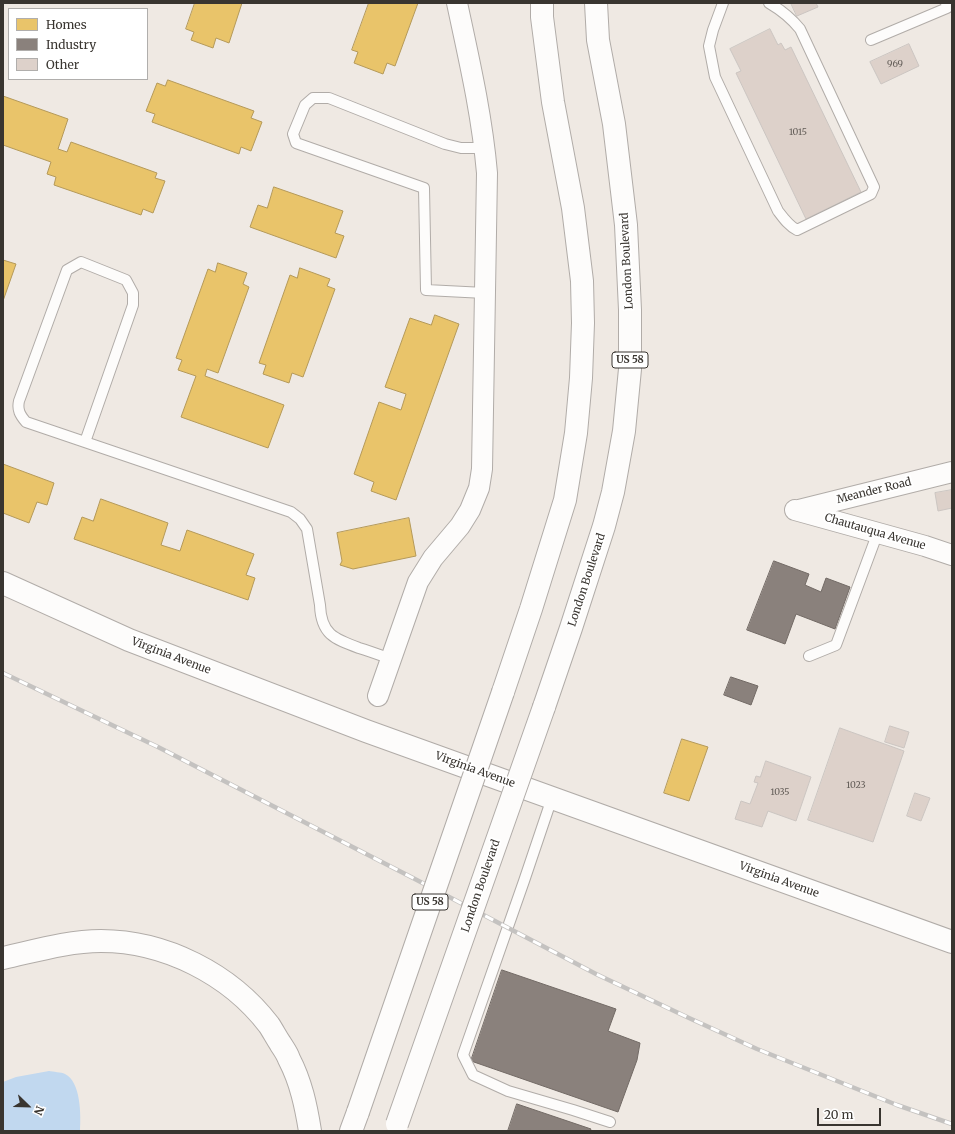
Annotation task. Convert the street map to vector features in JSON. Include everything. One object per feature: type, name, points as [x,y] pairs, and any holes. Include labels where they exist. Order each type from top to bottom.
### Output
[{"type":"main road","name":"US 58","points":[[355,1121],[531,609],[565,500],[576,433],[581,378],[583,323],[582,281],[574,208],[553,102],[542,17],[542,3]]},
{"type":"main road","name":"London Boulevard","points":[[396,1128],[574,621],[604,526],[611,499],[624,431],[630,369],[630,310],[626,225],[614,124],[598,40],[596,3]]},
{"type":"main road","name":"Virginia Avenue","points":[[3,583],[130,640],[366,731],[952,942]]},
{"type":"main road","points":[[3,958],[70,943],[102,941],[140,945],[165,952],[195,964],[223,980],[247,1001],[269,1025],[289,1058],[301,1088],[310,1131]]},
{"type":"street","points":[[378,696],[418,582],[433,558],[460,526],[470,510],[478,488],[482,469],[487,173],[475,86],[457,3]]},
{"type":"street","name":"Meander Road","points":[[796,510],[952,472]]},
{"type":"street","name":"Chautauqua Avenue","points":[[796,510],[878,532],[952,555]]},
{"type":"lane","points":[[723,3],[713,30],[710,46],[715,77],[778,211],[787,223],[792,228],[797,230],[872,194],[874,187],[800,29],[781,10],[769,3]]},
{"type":"lane","points":[[871,40],[947,8],[946,3]]},
{"type":"lane","points":[[484,148],[461,148],[445,144],[329,98],[312,98],[305,105],[293,134],[296,142],[424,188],[426,290],[485,293]]},
{"type":"lane","points":[[85,442],[133,305],[133,292],[126,280],[81,262],[67,270],[17,407],[20,415],[26,422],[85,442],[292,512],[300,518],[307,529],[320,605],[320,616],[326,628],[334,638],[391,659]]},
{"type":"lane","points":[[809,656],[836,645],[878,532]]},
{"type":"lane","points":[[552,798],[462,1055],[473,1075],[508,1091],[610,1122]]},
{"type":"water","points":[[49,1071],[65,1074],[74,1084],[79,1100],[80,1131],[3,1131],[3,1082],[16,1077]]},
{"type":"building: Homes","points":[[195,3],[242,3],[229,43],[216,38],[213,48],[191,40],[194,32],[186,29]]},
{"type":"building: Homes","points":[[369,3],[418,3],[395,66],[387,63],[383,74],[354,63],[358,52],[352,50]]},
{"type":"building: Homes","points":[[168,80],[254,111],[251,118],[262,122],[251,151],[241,147],[239,154],[152,122],[155,114],[146,111],[157,83],[165,86]]},
{"type":"building: Homes","points":[[3,96],[68,119],[58,149],[67,152],[71,142],[157,173],[155,178],[165,181],[153,213],[143,209],[141,215],[54,185],[56,177],[47,174],[51,162],[3,145]]},
{"type":"building: Homes","points":[[274,187],[343,211],[335,233],[344,236],[336,258],[250,227],[258,205],[267,208]]},
{"type":"building: Homes","points":[[3,260],[16,264],[3,301]]},
{"type":"building: Homes","points":[[218,263],[247,273],[243,284],[249,287],[218,373],[207,369],[205,376],[284,405],[268,448],[181,417],[196,376],[178,370],[182,360],[176,358],[208,269],[215,272]]},
{"type":"building: Homes","points":[[300,268],[330,279],[327,286],[335,289],[303,377],[292,373],[289,383],[263,374],[266,365],[259,363],[290,275],[297,278]]},
{"type":"building: Homes","points":[[435,315],[459,324],[396,500],[371,491],[374,482],[354,474],[379,402],[401,410],[406,394],[385,387],[410,318],[431,325]]},
{"type":"building: Homes","points":[[3,464],[54,483],[47,505],[37,502],[29,523],[3,513]]},
{"type":"building: Homes","points":[[101,499],[168,523],[161,545],[180,551],[187,530],[254,554],[246,575],[255,578],[248,600],[74,539],[82,517],[93,521]]},
{"type":"building: Homes","points":[[409,518],[416,556],[353,569],[340,565],[342,561],[337,533]]},
{"type":"building: Homes","points":[[682,739],[708,747],[689,801],[664,793]]},
{"type":"building: Industry","points":[[774,561],[809,574],[805,585],[821,592],[826,578],[850,587],[835,629],[796,614],[785,644],[747,630]]},
{"type":"building: Industry","points":[[731,677],[758,686],[751,705],[724,695]]},
{"type":"building: Industry","points":[[502,970],[616,1009],[608,1031],[640,1043],[637,1060],[618,1112],[471,1061]]},
{"type":"building: Industry","points":[[517,1104],[591,1129],[590,1131],[508,1131]]},
{"type":"building: Other","points":[[791,3],[816,3],[818,7],[797,16]]},
{"type":"building: Other","points":[[770,29],[778,45],[781,43],[785,50],[791,47],[861,192],[806,219],[736,73],[741,71],[730,49]]},
{"type":"building: Other","points":[[909,44],[919,66],[881,84],[870,62]]},
{"type":"building: Other","points":[[952,490],[952,508],[938,511],[935,493]]},
{"type":"building: Other","points":[[890,726],[909,732],[904,748],[885,742]]},
{"type":"building: Other","points":[[840,728],[904,751],[873,842],[808,820]]},
{"type":"building: Other","points":[[766,761],[811,777],[796,821],[768,811],[762,827],[735,819],[741,801],[750,804],[758,783],[754,782],[756,776],[760,777]]},
{"type":"building: Other","points":[[915,793],[930,798],[921,821],[907,816]]},
{"type":"railway","points":[[3,673],[158,747],[596,974],[757,1049],[897,1105],[952,1124]]}]
